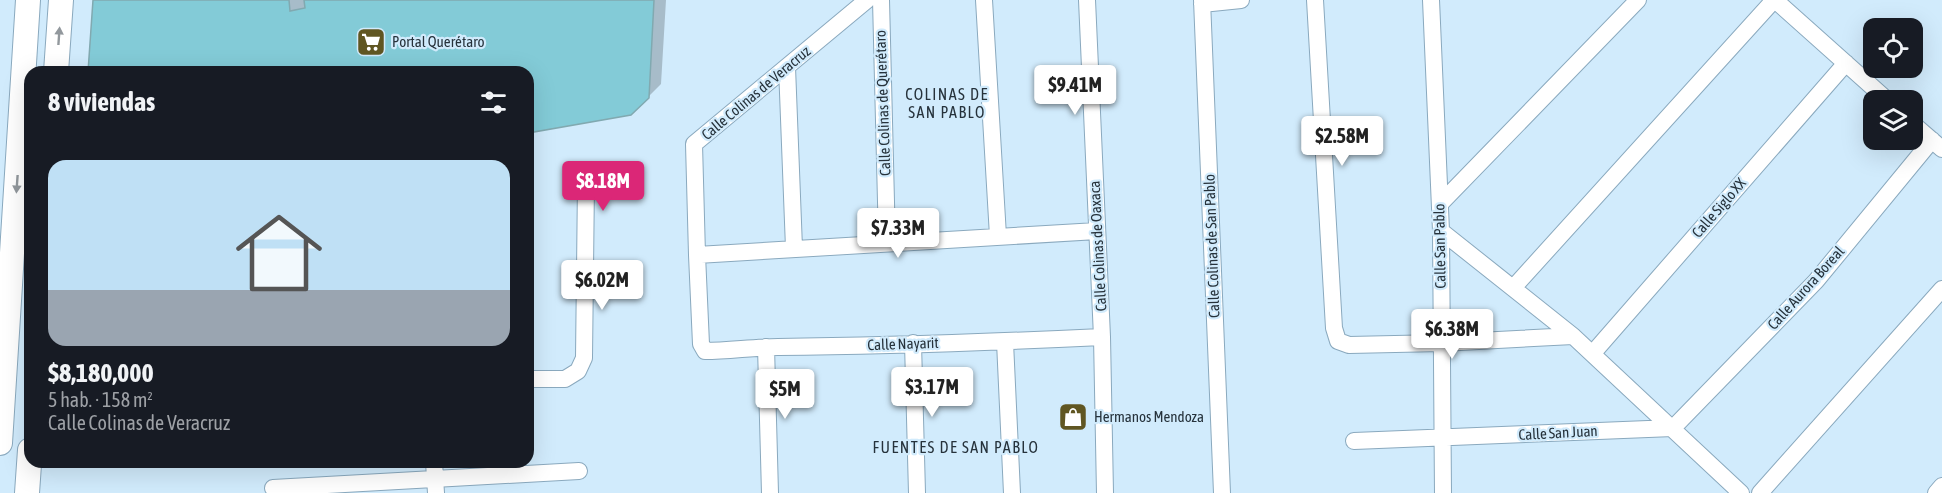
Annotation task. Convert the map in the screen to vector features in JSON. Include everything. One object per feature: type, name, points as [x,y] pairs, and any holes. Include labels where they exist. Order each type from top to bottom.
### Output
[{"type":"main road","points":[[0,443],[28,0]]},
{"type":"main road","points":[[56,66],[62,0]]},
{"type":"main road","points":[[27,493],[29,468]]},
{"type":"street","name":"Calle Colinas de Veracruz","points":[[705,351],[701,344],[694,144],[867,0]]},
{"type":"street","name":"Calle Colinas de Querétaro","points":[[881,0],[887,242]]},
{"type":"street","points":[[984,0],[998,236]]},
{"type":"street","name":"Calle Colinas de Oaxaca","points":[[1087,0],[1102,337],[1105,493]]},
{"type":"street","points":[[1202,2],[1241,0]]},
{"type":"street","points":[[1315,0],[1334,328],[1338,341],[1349,345],[1573,336]]},
{"type":"street","name":"Calle San Pablo","points":[[1431,0],[1441,231],[1443,493]]},
{"type":"street","points":[[1440,204],[1638,0]]},
{"type":"street","points":[[1512,288],[1774,0],[1876,90]]},
{"type":"street","name":"Calle Colinas de San Pablo","points":[[1202,2],[1222,493]]},
{"type":"street","name":"Calle Siglo XX","points":[[1593,353],[1846,63]]},
{"type":"street","points":[[787,67],[795,248]]},
{"type":"street","points":[[1923,133],[1937,145]]},
{"type":"street","name":"Calle Aurora Boreal","points":[[1673,428],[1816,281],[1937,145]]},
{"type":"street","points":[[534,380],[565,379],[578,371],[584,358],[586,182]]},
{"type":"street","points":[[697,255],[1097,231]]},
{"type":"street","points":[[1441,231],[1593,353],[1741,493]]},
{"type":"street","points":[[1760,493],[1942,290]]},
{"type":"street","name":"Calle Nayarit","points":[[705,351],[766,347],[889,346],[913,343],[1005,342],[1102,337]]},
{"type":"street","points":[[1005,342],[1012,493]]},
{"type":"street","points":[[913,343],[917,493]]},
{"type":"street","points":[[766,347],[770,493]]},
{"type":"street","name":"Calle San Juan","points":[[1354,441],[1673,428]]},
{"type":"street","points":[[273,488],[579,471]]},
{"type":"street","points":[[1936,493],[1942,486]]},
{"type":"building","name":"Portal Querétaro","points":[[93,0],[289,0],[290,11],[305,8],[304,0],[654,0],[649,98],[631,115],[534,132],[534,66],[88,66]]},
{"type":"place","name":"Portal Querétaro","points":[[371,42]]},
{"type":"place","name":"Hermanos Mendoza","points":[[1073,417]]},
{"type":"district","name":"COLINAS DE SAN PABLO","points":[[947,103]]},
{"type":"district","name":"FUENTES DE SAN PABLO","points":[[956,447]]}]
